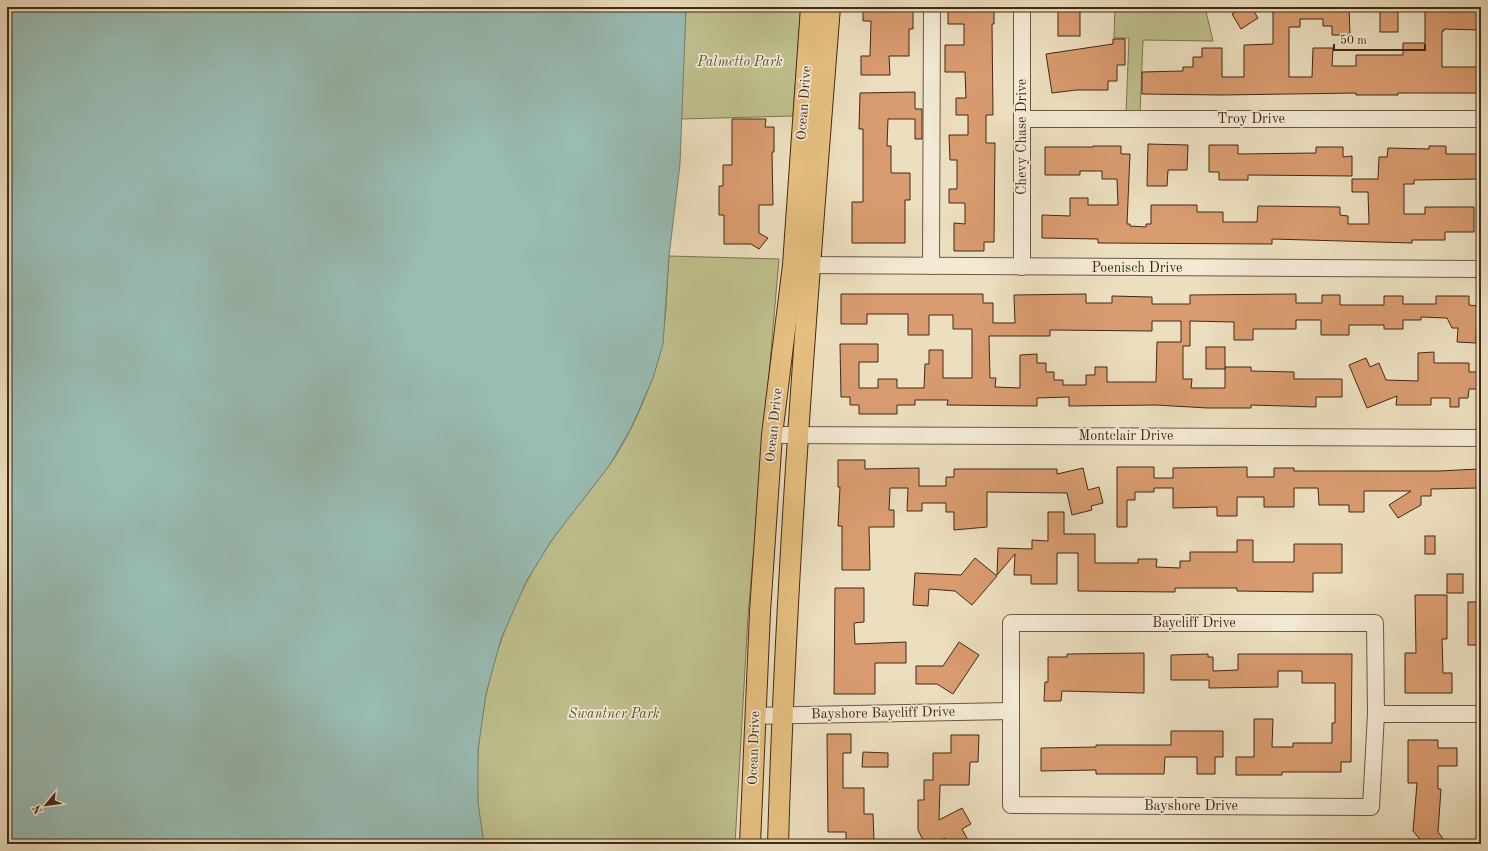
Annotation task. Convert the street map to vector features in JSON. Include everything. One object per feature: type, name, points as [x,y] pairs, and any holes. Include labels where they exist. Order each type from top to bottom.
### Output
[{"type":"main road","name":"Ocean Drive","points":[[778,844],[782,715],[797,435],[801,265],[810,144],[811,7]]},
{"type":"main road","name":"Ocean Drive","points":[[810,144],[830,7]]},
{"type":"main road","name":"Ocean Drive","points":[[750,844],[755,716],[772,435],[801,265]]},
{"type":"main road","points":[[764,556],[790,556]]},
{"type":"street","points":[[931,266],[932,7]]},
{"type":"street","name":"Chevy Chase Drive","points":[[1022,7],[1022,267]]},
{"type":"street","name":"Troy Drive","points":[[1022,119],[1481,119]]},
{"type":"street","name":"Poenisch Drive","points":[[801,265],[1481,269]]},
{"type":"street","name":"Montclair Drive","points":[[772,435],[1481,438]]},
{"type":"street","name":"Baycliff Drive","points":[[1011,711],[1011,623],[1375,623],[1376,714]]},
{"type":"street","name":"Bayshore Baycliff Drive","points":[[755,716],[1011,711]]},
{"type":"street","name":"Bayshore Drive","points":[[1011,711],[1012,805],[1371,807],[1376,714]]},
{"type":"street","points":[[1376,714],[1481,714]]},
{"type":"green space","name":"Palmetto Park","points":[[686,7],[801,7],[793,116],[681,119]]},
{"type":"green space","points":[[1115,7],[1205,7],[1213,41],[1143,40],[1140,113],[1126,113],[1129,38],[1114,38]]},
{"type":"green space","name":"Swantner Park","points":[[669,256],[779,259],[748,616],[735,844],[484,844],[478,803],[477,769],[485,700],[493,666],[504,632],[534,569],[552,540],[615,457],[643,402],[661,349],[665,318]]},
{"type":"water","points":[[7,7],[686,7],[680,164],[669,256],[663,344],[653,378],[631,428],[609,466],[551,541],[526,582],[501,639],[486,694],[478,750],[478,803],[484,844],[7,844]]},
{"type":"building","points":[[863,7],[913,7],[913,29],[909,29],[909,56],[889,56],[890,75],[861,75],[861,56],[870,56],[871,21],[863,21]]},
{"type":"building","points":[[948,7],[994,7],[994,24],[992,24],[993,115],[986,115],[986,143],[995,143],[994,242],[984,242],[984,251],[954,251],[954,223],[965,224],[965,203],[949,203],[949,189],[957,189],[957,160],[950,160],[949,135],[968,135],[968,115],[956,115],[956,98],[966,98],[965,72],[945,72],[945,45],[964,45],[964,24],[948,24]]},
{"type":"building","points":[[1242,7],[1251,7],[1258,18],[1241,29],[1232,14]]},
{"type":"building","points":[[1273,7],[1349,7],[1350,35],[1332,35],[1332,26],[1323,26],[1323,19],[1300,19],[1300,27],[1289,27],[1289,77],[1312,77],[1313,48],[1333,48],[1332,66],[1356,66],[1356,55],[1403,55],[1403,43],[1425,43],[1425,7],[1481,7],[1481,30],[1444,29],[1444,31],[1442,31],[1442,67],[1481,67],[1481,93],[1398,93],[1398,95],[1356,95],[1356,93],[1222,95],[1142,94],[1142,72],[1183,71],[1183,67],[1193,67],[1193,57],[1202,57],[1202,48],[1222,48],[1222,77],[1244,77],[1244,45],[1273,44]]},
{"type":"building","points":[[1380,7],[1398,7],[1398,32],[1380,32]]},
{"type":"building","points":[[1058,8],[1080,8],[1080,36],[1058,36]]},
{"type":"building","points":[[1113,39],[1125,39],[1125,65],[1117,65],[1117,81],[1108,81],[1108,90],[1076,90],[1052,93],[1046,54],[1113,44]]},
{"type":"building","points":[[915,92],[915,109],[922,109],[922,139],[915,139],[915,119],[888,119],[887,146],[891,146],[891,173],[910,173],[910,200],[905,200],[905,243],[852,243],[852,202],[863,202],[863,129],[859,129],[860,93]]},
{"type":"building","points":[[732,119],[766,119],[765,127],[774,127],[774,152],[772,152],[773,205],[759,205],[759,233],[768,238],[759,249],[751,244],[724,244],[724,215],[719,215],[719,186],[723,186],[723,165],[732,165]]},
{"type":"building","points":[[1148,144],[1188,145],[1187,170],[1168,170],[1167,186],[1147,186]]},
{"type":"building","points":[[1209,145],[1238,145],[1238,154],[1316,153],[1316,147],[1343,147],[1343,157],[1352,156],[1352,176],[1248,175],[1248,180],[1219,180],[1219,172],[1209,172]]},
{"type":"building","points":[[1121,146],[1121,154],[1130,154],[1127,224],[1130,224],[1130,226],[1146,227],[1146,224],[1151,224],[1151,205],[1197,205],[1197,212],[1223,212],[1223,222],[1257,222],[1258,206],[1340,207],[1340,215],[1348,216],[1348,224],[1369,224],[1368,192],[1352,192],[1352,179],[1378,179],[1379,157],[1387,157],[1388,148],[1429,149],[1429,146],[1446,146],[1446,154],[1481,154],[1481,179],[1414,180],[1414,184],[1404,184],[1404,214],[1425,214],[1425,207],[1474,207],[1474,232],[1445,232],[1445,240],[1412,240],[1412,243],[1272,239],[1272,244],[1098,243],[1098,239],[1042,238],[1042,215],[1070,216],[1070,198],[1088,198],[1088,205],[1118,205],[1117,179],[1102,179],[1102,171],[1080,171],[1080,175],[1045,175],[1045,147]]},
{"type":"building","points":[[841,294],[983,294],[983,303],[993,303],[993,323],[1015,323],[1014,295],[1086,294],[1086,303],[1112,303],[1112,296],[1152,297],[1152,304],[1190,304],[1190,295],[1296,294],[1296,303],[1322,303],[1322,295],[1340,295],[1340,305],[1384,305],[1384,296],[1403,296],[1403,304],[1436,304],[1436,296],[1469,296],[1469,305],[1477,306],[1476,343],[1457,342],[1458,328],[1452,328],[1447,318],[1421,317],[1421,320],[1403,320],[1403,329],[1384,329],[1384,325],[1349,325],[1349,335],[1321,335],[1321,320],[1296,320],[1296,329],[1253,329],[1253,340],[1234,340],[1234,322],[1190,321],[1190,346],[1183,346],[1183,379],[1192,379],[1191,388],[1225,388],[1225,367],[1251,367],[1251,371],[1294,372],[1294,379],[1342,379],[1342,397],[1316,397],[1316,407],[1251,405],[1251,408],[1208,408],[1156,405],[1069,406],[1069,397],[1037,398],[1037,406],[947,405],[948,400],[915,400],[915,405],[897,405],[897,414],[859,414],[859,405],[850,405],[850,397],[841,397],[840,344],[878,344],[878,362],[859,362],[859,388],[878,388],[878,379],[897,379],[897,388],[924,388],[925,364],[929,364],[929,350],[943,350],[943,378],[972,378],[972,329],[953,329],[953,315],[929,315],[929,335],[908,335],[908,314],[867,314],[867,324],[841,324]],"holes":[[[1152,321],[1181,321],[1181,342],[1157,342],[1156,382],[1107,382],[1107,367],[1095,367],[1095,375],[1086,375],[1086,385],[1063,385],[1063,380],[1054,380],[1054,372],[1046,372],[1046,363],[1037,363],[1037,354],[1020,355],[1020,388],[995,387],[996,378],[990,378],[989,336],[1050,336],[1050,330],[1152,331]]]},
{"type":"building","points":[[1206,347],[1225,347],[1225,369],[1206,369]]},
{"type":"building","points":[[1434,352],[1434,363],[1469,363],[1469,372],[1478,372],[1478,389],[1469,389],[1468,398],[1459,398],[1459,407],[1450,407],[1450,398],[1431,398],[1431,405],[1396,405],[1397,396],[1367,408],[1349,365],[1366,358],[1370,367],[1379,363],[1386,380],[1418,381],[1418,353]]},
{"type":"building","points":[[838,460],[865,460],[865,469],[919,468],[919,486],[946,486],[946,477],[954,477],[954,469],[1057,469],[1057,474],[1083,468],[1088,490],[1099,487],[1103,503],[1091,506],[1092,510],[1072,515],[1067,493],[987,492],[987,527],[954,530],[954,512],[946,512],[946,503],[922,503],[922,511],[907,511],[908,488],[890,488],[889,510],[894,510],[894,527],[869,527],[870,570],[842,570],[842,526],[838,526],[840,487],[838,487]]},
{"type":"building","points":[[1117,467],[1154,467],[1154,478],[1173,478],[1173,468],[1247,467],[1247,477],[1274,477],[1274,468],[1294,468],[1294,471],[1439,471],[1478,469],[1479,488],[1431,489],[1431,496],[1421,496],[1421,505],[1398,518],[1389,505],[1411,491],[1364,491],[1364,512],[1349,512],[1349,505],[1319,505],[1318,488],[1294,488],[1294,507],[1264,507],[1264,497],[1237,497],[1237,516],[1217,516],[1217,507],[1173,508],[1173,488],[1154,488],[1154,492],[1135,492],[1135,500],[1127,500],[1127,527],[1117,527]]},
{"type":"building","points":[[1048,512],[1064,512],[1064,534],[1095,534],[1095,563],[1138,563],[1138,559],[1157,559],[1156,567],[1180,568],[1180,561],[1190,561],[1190,552],[1237,552],[1237,540],[1253,540],[1253,562],[1294,562],[1294,544],[1342,544],[1342,573],[1313,573],[1313,592],[1237,591],[1237,588],[1175,588],[1175,592],[1078,591],[1078,553],[1057,553],[1057,584],[1031,584],[1031,575],[1014,575],[1015,554],[997,575],[998,548],[1032,549],[1032,540],[1048,541]]},
{"type":"building","points":[[1425,536],[1435,536],[1435,554],[1425,554]]},
{"type":"building","points":[[975,558],[997,576],[972,605],[955,591],[929,589],[928,606],[913,605],[915,573],[961,575]]},
{"type":"building","points":[[1447,574],[1463,574],[1463,593],[1447,593]]},
{"type":"building","points":[[835,588],[864,588],[864,622],[854,623],[855,644],[906,642],[906,663],[875,663],[875,694],[834,694]]},
{"type":"building","points":[[1415,595],[1447,595],[1447,639],[1442,639],[1443,673],[1452,673],[1452,693],[1405,693],[1405,653],[1416,653]]},
{"type":"building","points":[[1468,602],[1481,602],[1481,645],[1468,645]]},
{"type":"building","points":[[959,642],[979,655],[953,694],[937,684],[916,684],[916,666],[943,666]]},
{"type":"building","points":[[1144,653],[1144,693],[1062,691],[1061,701],[1044,701],[1045,682],[1048,682],[1048,657],[1067,657],[1067,654]]},
{"type":"building","points":[[1208,654],[1208,657],[1213,657],[1213,671],[1238,670],[1238,654],[1352,654],[1351,762],[1341,762],[1341,772],[1282,772],[1282,775],[1236,775],[1236,757],[1254,757],[1254,719],[1273,719],[1272,747],[1293,747],[1293,743],[1332,743],[1332,723],[1335,723],[1335,683],[1302,683],[1302,671],[1278,671],[1278,687],[1209,688],[1209,680],[1171,680],[1171,655]]},
{"type":"building","points":[[1171,731],[1223,731],[1223,757],[1215,757],[1215,774],[1197,774],[1197,757],[1165,757],[1164,774],[1096,774],[1096,770],[1041,771],[1041,748],[1096,747],[1096,745],[1171,745]]},
{"type":"building","points":[[827,734],[851,734],[851,753],[843,753],[843,788],[864,788],[864,814],[873,814],[874,841],[846,841],[846,832],[828,832]]},
{"type":"building","points":[[951,735],[979,735],[978,762],[970,762],[969,785],[940,785],[939,820],[962,808],[971,824],[962,829],[970,844],[948,844],[945,838],[934,844],[925,844],[918,830],[918,800],[924,800],[924,780],[933,780],[933,753],[951,753]]},
{"type":"building","points":[[1408,740],[1438,740],[1438,748],[1457,748],[1457,766],[1438,766],[1438,789],[1441,789],[1438,832],[1447,844],[1424,844],[1413,831],[1417,783],[1408,783]]},
{"type":"building","points":[[863,752],[888,753],[888,767],[862,767]]}]
